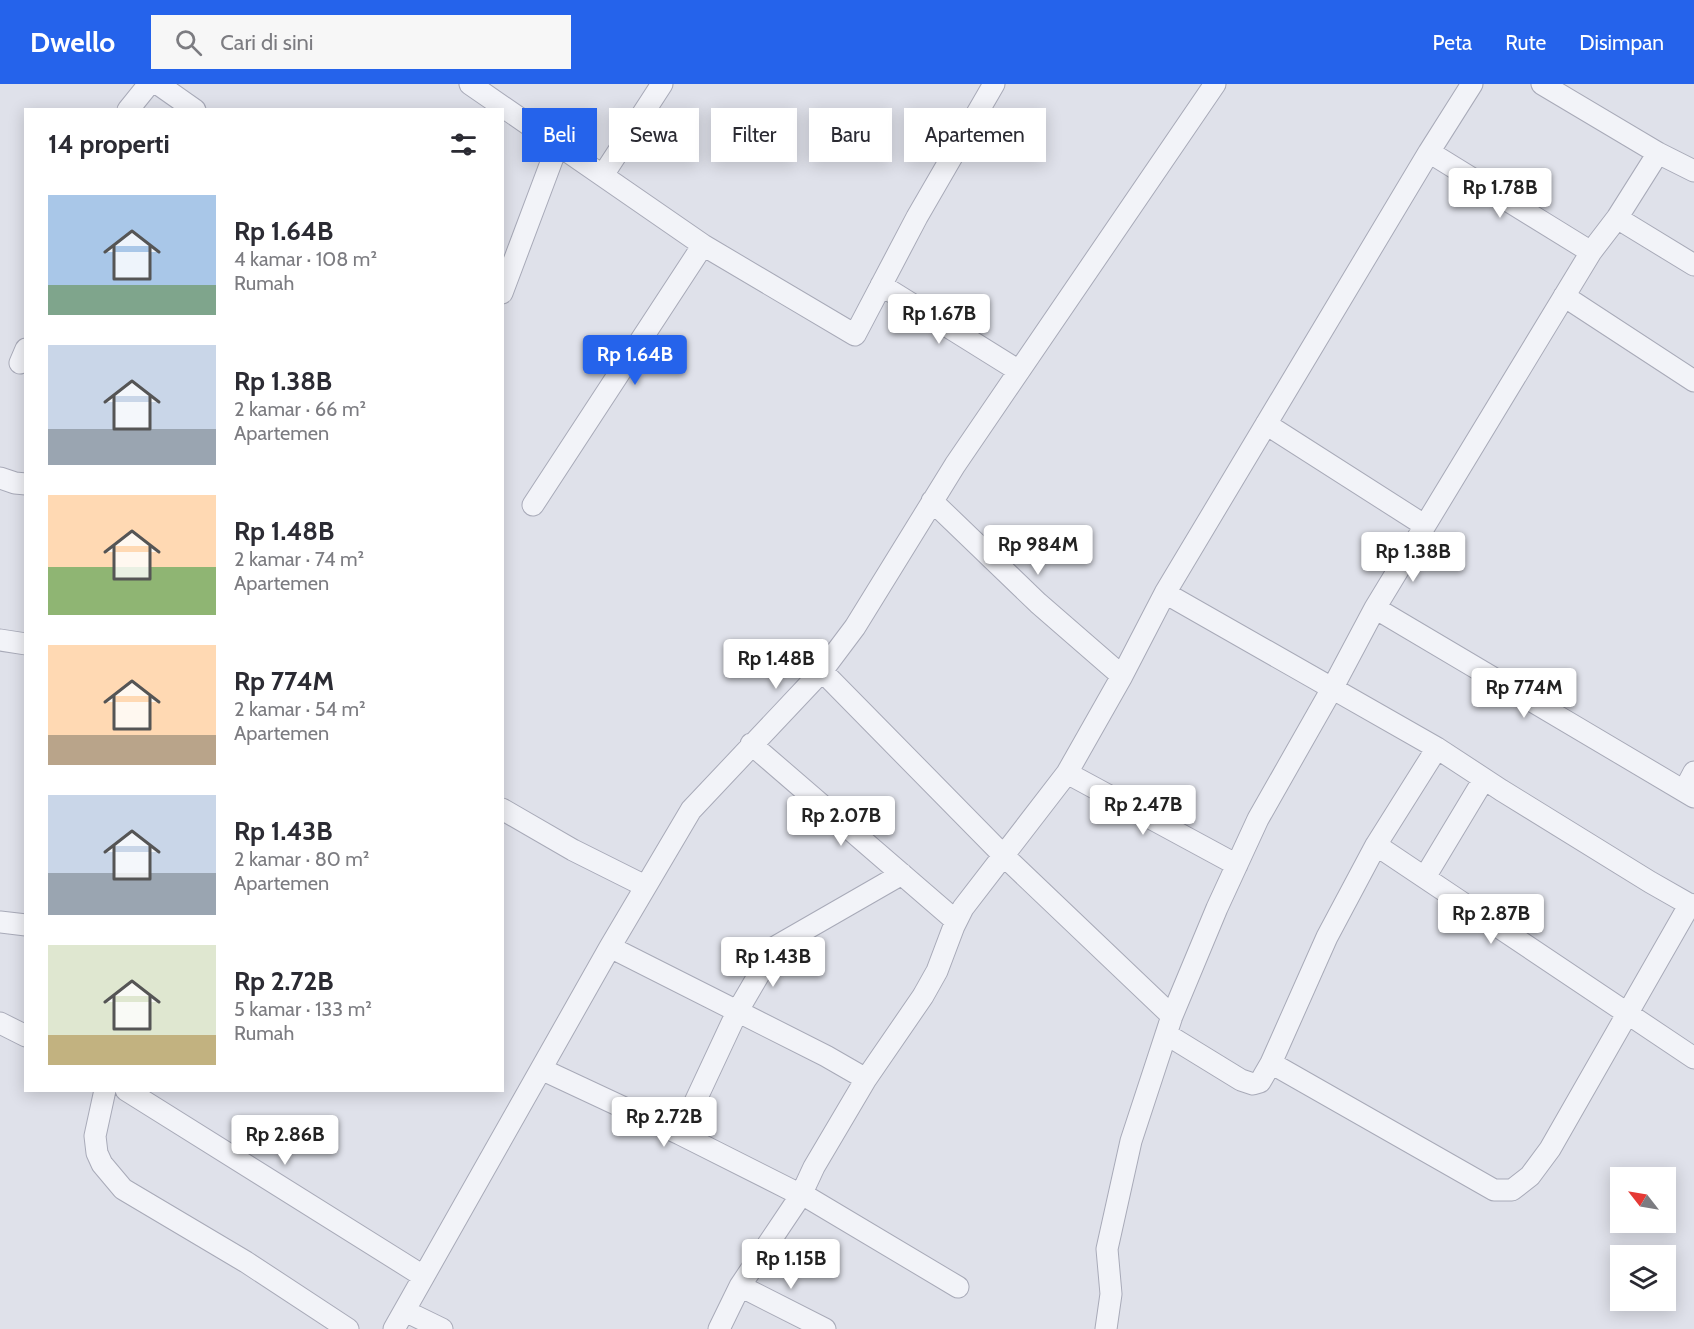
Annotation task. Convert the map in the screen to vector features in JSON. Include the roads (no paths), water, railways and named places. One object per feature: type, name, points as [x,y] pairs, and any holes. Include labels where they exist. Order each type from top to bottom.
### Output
[{"type":"street","points":[[130,108],[148,84]]},
{"type":"street","points":[[158,84],[192,108]]},
{"type":"street","points":[[470,84],[522,119]]},
{"type":"street","points":[[603,175],[662,84]]},
{"type":"street","points":[[584,162],[703,245],[855,335],[917,217],[994,84]]},
{"type":"street","points":[[394,1329],[610,947],[691,810],[822,671],[855,627],[932,501],[1215,84]]},
{"type":"street","points":[[719,1329],[740,1286],[802,1195],[814,1167],[866,1079],[923,996],[937,971],[963,908],[1067,773],[1122,676],[1165,593],[1472,84]]},
{"type":"street","points":[[1542,84],[1658,153],[1694,171]]},
{"type":"street","points":[[1429,152],[1591,252]]},
{"type":"street","points":[[1106,1329],[1111,1294],[1107,1249],[1131,1141],[1169,1025],[1258,819],[1375,608],[1424,525],[1591,252],[1617,218],[1658,153]]},
{"type":"street","points":[[504,288],[551,162]]},
{"type":"street","points":[[1617,218],[1694,265]]},
{"type":"street","points":[[533,505],[703,245]]},
{"type":"street","points":[[881,285],[1019,372]]},
{"type":"street","points":[[1564,296],[1694,381]]},
{"type":"street","points":[[1266,424],[1424,525]]},
{"type":"street","points":[[0,478],[24,484]]},
{"type":"street","points":[[932,501],[1038,603],[1122,676]]},
{"type":"street","points":[[1165,593],[1437,748],[1650,882],[1692,905],[1551,1149],[1530,1176],[1512,1190],[1494,1190],[1271,1063]]},
{"type":"street","points":[[1375,608],[1689,794],[1694,772]]},
{"type":"street","points":[[0,640],[24,644]]},
{"type":"street","points":[[822,671],[1169,1025],[1241,1080],[1253,1084],[1260,1082],[1271,1063],[1327,937],[1376,845],[1437,748]]},
{"type":"street","points":[[751,744],[956,921]]},
{"type":"street","points":[[1067,773],[1237,865]]},
{"type":"street","points":[[1425,877],[1484,779]]},
{"type":"street","points":[[504,810],[573,850],[645,886]]},
{"type":"street","points":[[1376,845],[1694,1058]]},
{"type":"street","points":[[680,1134],[737,1012],[775,947],[902,874]]},
{"type":"street","points":[[0,922],[24,925]]},
{"type":"street","points":[[610,947],[866,1079]]},
{"type":"street","points":[[0,1023],[24,1035]]},
{"type":"street","points":[[541,1069],[680,1134],[802,1195],[957,1287]]},
{"type":"street","points":[[105,1092],[95,1136],[97,1153],[102,1164],[123,1189],[246,1262],[348,1329]]},
{"type":"street","points":[[129,1092],[423,1276]]},
{"type":"street","points":[[740,1286],[825,1329]]},
{"type":"street","points":[[405,1311],[442,1329]]}]
